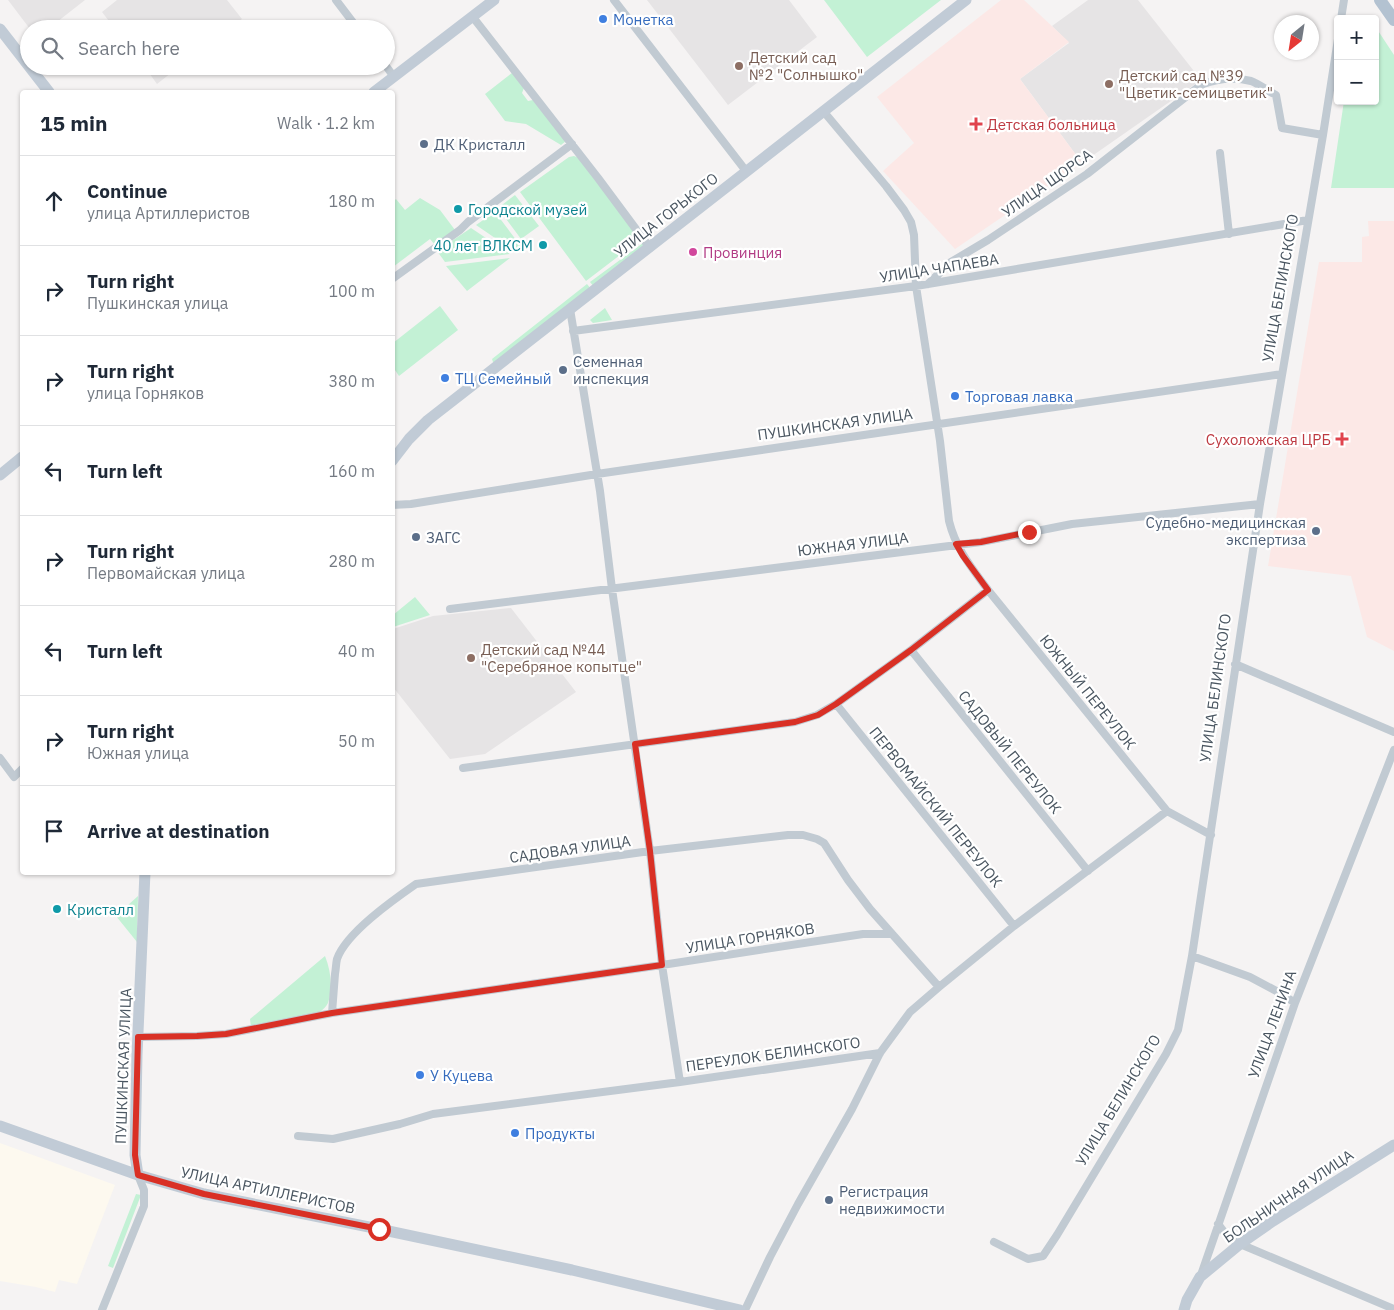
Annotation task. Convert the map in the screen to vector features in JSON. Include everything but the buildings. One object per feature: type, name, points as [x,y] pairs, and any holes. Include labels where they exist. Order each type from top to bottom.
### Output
[{"type":"main road","points":[[1380,0],[1394,20]]},
{"type":"street","points":[[336,0],[351,20]]},
{"type":"street","points":[[377,90],[494,0]]},
{"type":"street","points":[[614,0],[746,171]]},
{"type":"street","name":"УЛИЦА ГОРЬКОГО","points":[[395,457],[409,438],[428,420],[966,0]]},
{"type":"street","points":[[1342,15],[1344,0]]},
{"type":"street","points":[[472,16],[650,248]]},
{"type":"street","points":[[0,29],[20,55]]},
{"type":"street","name":"УЛИЦА БЕЛИНСКОГО","points":[[994,1242],[1028,1259],[1043,1256],[1166,1054],[1178,1030],[1211,835],[1260,504],[1335,60]]},
{"type":"street","points":[[36,75],[47,90]]},
{"type":"street","name":"УЛИЦА ЩОРСА","points":[[928,284],[951,262],[988,240],[1087,174],[1200,86],[1212,80],[1226,79],[1252,82],[1276,95],[1282,128],[1323,135]]},
{"type":"street","name":"ЮЖНЫЙ ПЕРЕУЛОК","points":[[824,112],[886,186],[911,222],[914,235],[916,286],[937,424],[949,521],[956,544],[988,590],[1167,811]]},
{"type":"street","points":[[395,277],[438,247],[468,222],[572,144]]},
{"type":"street","points":[[1220,153],[1230,234]]},
{"type":"street","name":"УЛИЦА ЧАПАЕВА","points":[[573,331],[916,286],[1308,220]]},
{"type":"street","points":[[570,310],[597,474],[650,851],[662,965],[680,1082]]},
{"type":"street","name":"ПУШКИНСКАЯ УЛИЦА","points":[[395,505],[411,504],[597,474],[1282,374]]},
{"type":"street","points":[[0,475],[20,459]]},
{"type":"street","name":"ЮЖНАЯ УЛИЦА","points":[[450,609],[981,542],[1072,524],[1260,504]]},
{"type":"street","points":[[463,768],[795,722],[818,715],[911,650],[988,590]]},
{"type":"street","name":"САДОВЫЙ ПЕРЕУЛОК","points":[[911,650],[1088,871]]},
{"type":"street","points":[[1235,664],[1394,732]]},
{"type":"street","name":"ПЕРВОМАЙСКИЙ ПЕРЕУЛОК","points":[[836,704],[1014,926]]},
{"type":"street","name":"УЛИЦА ЛЕНИНА","points":[[1184,1310],[1200,1277],[1295,1003],[1394,750]]},
{"type":"street","points":[[0,758],[14,777],[20,771]]},
{"type":"street","points":[[1167,811],[1211,835]]},
{"type":"street","name":"ПЕРЕУЛОК БЕЛИНСКОГО","points":[[298,1136],[334,1139],[400,1124],[433,1114],[680,1082],[880,1053],[910,1012],[938,987],[1014,926],[1167,811]]},
{"type":"street","name":"САДОВАЯ УЛИЦА","points":[[332,1013],[337,959],[345,945],[384,908],[416,884],[650,851],[788,835],[803,835],[824,843],[848,880],[892,934]]},
{"type":"street","name":"ПУШКИНСКАЯ УЛИЦА","points":[[102,1310],[144,1206],[144,1190],[138,1175],[135,1155],[145,875]]},
{"type":"street","name":"УЛИЦА ГОРНЯКОВ","points":[[138,1037],[226,1034],[332,1013],[863,934],[892,934]]},
{"type":"street","points":[[892,934],[938,987]]},
{"type":"street","points":[[1192,956],[1250,977],[1295,1003]]},
{"type":"street","points":[[745,1310],[770,1257],[852,1109],[880,1053]]},
{"type":"street","name":"УЛИЦА АРТИЛЛЕРИСТОВ","points":[[0,1126],[138,1175],[204,1194],[564,1268],[740,1310]]},
{"type":"street","name":"БОЛЬНИЧНАЯ УЛИЦА","points":[[1200,1277],[1240,1244],[1394,1144]]},
{"type":"street","points":[[1218,1224],[1227,1236],[1240,1244],[1394,1309]]},
{"type":"shaded area","points":[[8,0],[85,0],[59,20],[23,20]]},
{"type":"shaded area","points":[[117,0],[227,0],[242,19],[108,20],[102,12]]},
{"type":"shaded area","name":"Детский сад №2 \"Солнышко\"","points":[[647,0],[789,0],[817,37],[728,105]]},
{"type":"shaded area","name":"Детская больница","points":[[1001,0],[1024,0],[1069,42],[1020,79],[1082,163],[955,249],[883,171],[914,143],[877,97]]},
{"type":"shaded area","name":"Детский сад №39 \"Цветик-семицветик\"","points":[[1088,0],[1138,0],[1201,80],[1082,163],[1020,79],[1069,43],[1052,26]]},
{"type":"shaded area","points":[[150,75],[168,75],[157,84]]},
{"type":"shaded area","name":"Сухоложская ЦРБ","points":[[1368,221],[1394,221],[1394,651],[1367,637],[1351,576],[1268,566],[1319,262],[1362,262],[1362,237],[1369,236]]},
{"type":"shaded area","name":"Детский сад №44 \"Серебряное копытце\"","points":[[511,608],[576,692],[485,754],[450,759],[395,690],[395,628],[433,616]]},
{"type":"shaded area","points":[[0,1143],[115,1185],[77,1284],[59,1280],[55,1292],[0,1281]]},
{"type":"green space","points":[[824,0],[941,0],[867,57]]},
{"type":"green space","points":[[1379,32],[1394,55],[1394,188],[1331,188],[1343,105],[1379,105]]},
{"type":"green space","points":[[512,73],[524,88],[522,93],[528,101],[533,100],[566,141],[561,145],[526,124],[505,121],[485,94]]},
{"type":"green space","points":[[569,157],[579,158],[641,239],[586,281],[520,192]]},
{"type":"green space","points":[[515,195],[539,226],[521,239],[498,208]]},
{"type":"green space","points":[[420,198],[440,210],[455,230],[435,245],[430,239],[395,265],[396,199],[405,210]]},
{"type":"green space","points":[[495,212],[523,249],[517,253],[476,225]]},
{"type":"green space","points":[[471,228],[510,254],[445,262],[437,251]]},
{"type":"green space","points":[[643,243],[645,246],[594,287],[590,282]]},
{"type":"green space","points":[[510,258],[467,291],[446,266]]},
{"type":"green space","points":[[587,284],[591,289],[496,364],[493,362],[492,359]]},
{"type":"green space","points":[[440,306],[458,330],[399,376],[395,370],[395,341]]},
{"type":"green space","points":[[605,308],[612,320],[593,323],[590,320]]},
{"type":"green space","points":[[415,597],[430,615],[395,626],[395,613]]},
{"type":"green space","points":[[138,896],[137,942],[116,916]]},
{"type":"green space","points":[[325,956],[330,974],[330,997],[328,1003],[320,1012],[251,1027],[250,1019]]},
{"type":"green space","points":[[136,1194],[141,1195],[113,1268],[108,1266]]},
{"type":"place","name":"Монетка","points":[[603,19]]},
{"type":"place","name":"Детский сад №2 \"Солнышко\"","points":[[739,66]]},
{"type":"place","name":"Детский сад №39 \"Цветик-семицветик\"","points":[[1109,84]]},
{"type":"place","name":"Детская больница","points":[[976,124]]},
{"type":"place","name":"ДК Кристалл","points":[[424,144]]},
{"type":"place","name":"Городской музей","points":[[458,209]]},
{"type":"place","name":"40 лет ВЛКСМ","points":[[543,245]]},
{"type":"place","name":"Провинция","points":[[693,252]]},
{"type":"place","name":"Семенная инспекция","points":[[563,370]]},
{"type":"place","name":"ТЦ Семейный","points":[[445,378]]},
{"type":"place","name":"Торговая лавка","points":[[955,396]]},
{"type":"place","name":"Сухоложская ЦРБ","points":[[1342,439]]},
{"type":"place","name":"Судебно-медицинская экспертиза","points":[[1316,531]]},
{"type":"place","name":"ЗАГС","points":[[416,537]]},
{"type":"place","name":"Детский сад №44 \"Серебряное копытце\"","points":[[471,658]]},
{"type":"place","name":"Кристалл","points":[[57,909]]},
{"type":"place","name":"У Куцева","points":[[420,1075]]},
{"type":"place","name":"Продукты","points":[[515,1133]]},
{"type":"place","name":"Регистрация недвижимости","points":[[829,1200]]},
{"type":"route","points":[[379,1229],[204,1194],[138,1175],[135,1155],[138,1037],[226,1034],[332,1013],[662,965],[650,851],[635,744],[795,722],[818,715],[911,650],[988,590],[956,544],[981,542],[1029,532]]}]
